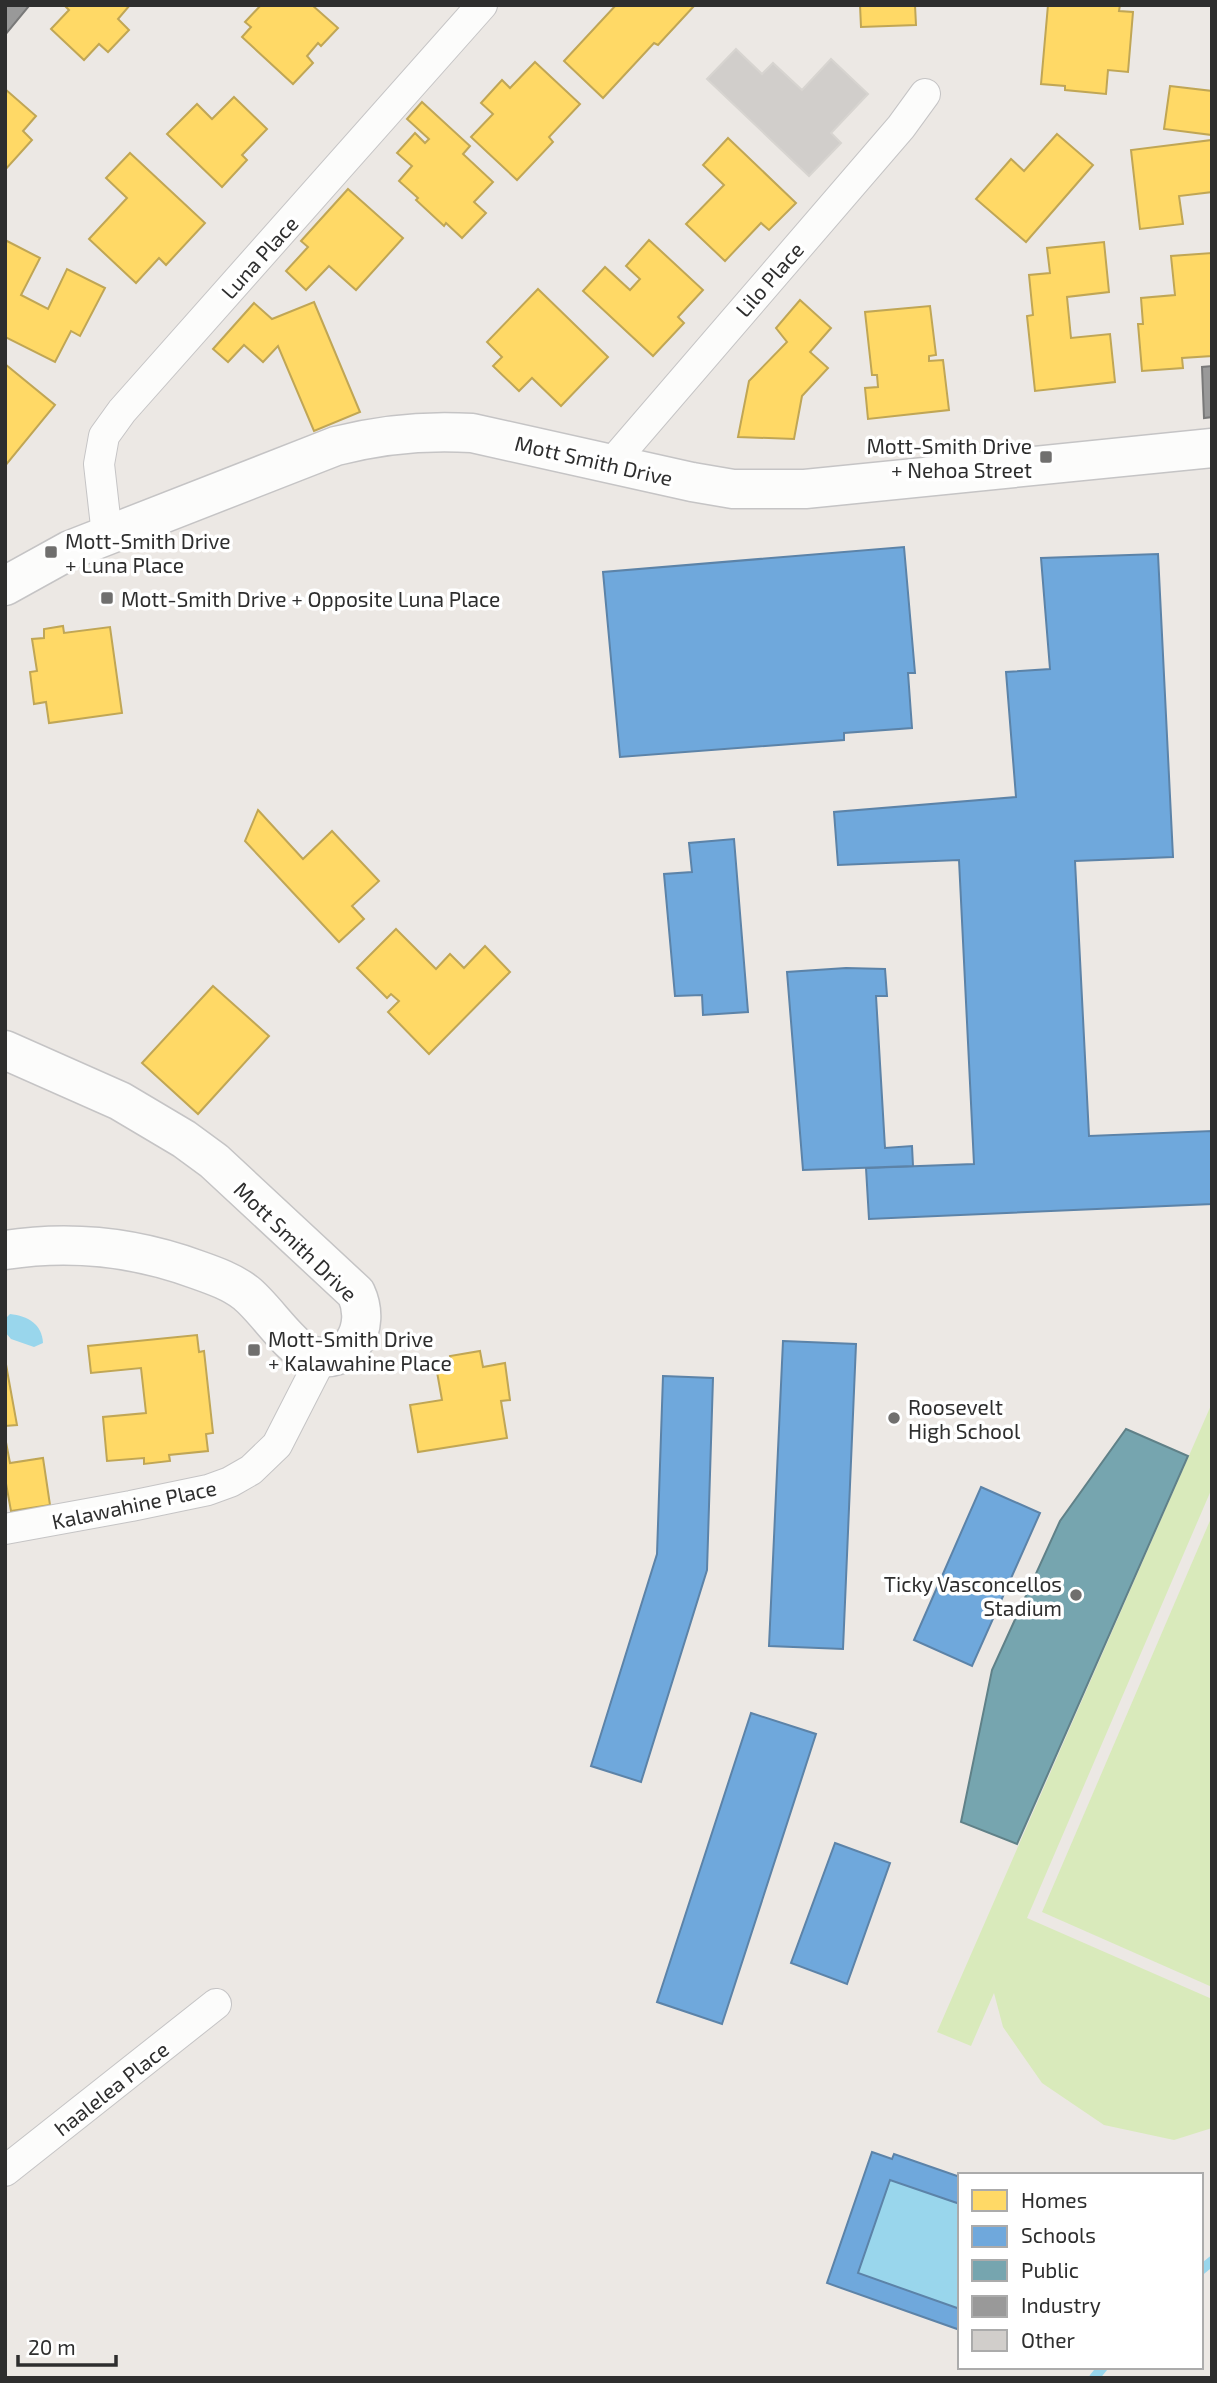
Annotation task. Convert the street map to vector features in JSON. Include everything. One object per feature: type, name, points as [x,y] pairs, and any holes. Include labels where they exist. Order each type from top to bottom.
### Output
[{"type":"street","name":"Luna Place","points":[[107,535],[99,464],[104,436],[122,411],[482,5]]},
{"type":"street","name":"Lilo Place","points":[[611,464],[901,127],[925,94]]},
{"type":"street","name":"Mott Smith Drive","points":[[5,586],[70,550],[336,446],[404,432],[439,430],[472,433],[692,482],[733,489],[769,491],[1212,448]]},
{"type":"street","name":"Mott Smith Drive","points":[[5,1049],[120,1101],[184,1139],[214,1161],[347,1284],[356,1293],[361,1304],[361,1330],[345,1351],[322,1357]]},
{"type":"street","points":[[5,1250],[63,1245],[101,1246],[175,1261],[241,1289],[257,1302],[299,1349],[309,1355],[322,1357]]},
{"type":"street","name":"Kalawahine Place","points":[[5,1529],[208,1490],[251,1471],[276,1445],[322,1357]]},
{"type":"street","name":"haalelea Place","points":[[5,2171],[216,2004]]},
{"type":"green space","points":[[1212,1403],[1212,1488],[1027,1918],[1212,1999],[1212,2128],[1174,2140],[1104,2125],[1042,2083],[1003,2027],[994,1993],[971,2046],[937,2032]]},
{"type":"green space","points":[[1212,1516],[1212,1987],[1042,1912]]},
{"type":"water","points":[[10,1314],[33,1322],[40,1331],[43,1343],[34,1347],[11,1339],[5,1332],[5,1319]]},
{"type":"water","points":[[890,2180],[958,2203],[958,2308],[858,2273]]},
{"type":"building: Homes","points":[[64,5],[130,5],[118,19],[129,30],[108,52],[99,44],[84,60],[51,29],[69,10]]},
{"type":"building: Homes","points":[[261,5],[312,5],[338,28],[321,46],[318,43],[307,56],[313,63],[293,84],[242,37],[251,27],[245,22]]},
{"type":"building: Homes","points":[[616,5],[695,5],[658,45],[654,43],[603,98],[564,61]]},
{"type":"building: Homes","points":[[860,5],[915,5],[916,25],[861,27]]},
{"type":"building: Homes","points":[[1048,5],[1120,5],[1119,11],[1133,12],[1128,72],[1108,70],[1106,94],[1065,90],[1065,86],[1041,84]]},
{"type":"building: Homes","points":[[535,62],[580,104],[549,137],[553,142],[517,180],[471,137],[493,114],[481,103],[502,80],[510,88]]},
{"type":"building: Homes","points":[[1170,86],[1212,91],[1212,135],[1164,129]]},
{"type":"building: Homes","points":[[5,89],[36,116],[23,131],[32,140],[5,170]]},
{"type":"building: Homes","points":[[234,97],[267,129],[242,155],[247,160],[222,187],[167,134],[197,104],[212,119]]},
{"type":"building: Homes","points":[[422,102],[470,146],[463,154],[493,182],[474,202],[486,213],[462,238],[446,223],[444,226],[399,181],[412,166],[397,153],[415,133],[425,143],[429,139],[407,119]]},
{"type":"building: Homes","points":[[1057,134],[1093,165],[1026,242],[976,199],[1011,159],[1024,171]]},
{"type":"building: Homes","points":[[728,138],[796,203],[769,230],[761,223],[725,261],[686,224],[724,185],[703,165]]},
{"type":"building: Homes","points":[[1212,140],[1212,192],[1179,196],[1183,224],[1140,229],[1131,150]]},
{"type":"building: Homes","points":[[130,153],[205,223],[166,265],[159,258],[136,283],[89,239],[127,198],[106,178]]},
{"type":"building: Homes","points":[[348,189],[403,238],[356,290],[329,266],[306,290],[286,271],[308,247],[301,241]]},
{"type":"building: Homes","points":[[5,240],[40,258],[21,295],[48,309],[67,269],[105,288],[80,336],[71,331],[55,362],[5,337]]},
{"type":"building: Homes","points":[[649,240],[703,290],[678,317],[684,323],[653,356],[583,291],[605,267],[630,290],[640,279],[626,266]]},
{"type":"building: Homes","points":[[1104,242],[1109,292],[1067,297],[1071,338],[1110,334],[1115,382],[1035,391],[1027,316],[1033,315],[1029,275],[1050,273],[1047,248]]},
{"type":"building: Homes","points":[[1212,253],[1212,356],[1182,358],[1183,368],[1142,371],[1138,324],[1143,324],[1141,298],[1175,295],[1171,256]]},
{"type":"building: Homes","points":[[538,289],[608,357],[561,406],[532,378],[519,391],[493,366],[502,357],[487,342]]},
{"type":"building: Homes","points":[[800,300],[831,328],[810,352],[828,368],[802,396],[794,439],[738,437],[749,381],[787,342],[776,328]]},
{"type":"building: Homes","points":[[314,302],[360,412],[314,431],[278,346],[263,362],[244,345],[228,362],[213,349],[254,303],[272,319]]},
{"type":"building: Homes","points":[[930,306],[936,355],[929,356],[929,361],[943,360],[949,410],[868,419],[865,388],[878,387],[877,375],[872,375],[865,312]]},
{"type":"building: Homes","points":[[5,364],[55,405],[5,466]]},
{"type":"building: Homes","points":[[63,626],[64,633],[110,627],[122,713],[49,723],[46,702],[34,704],[30,672],[37,671],[32,639],[44,638],[44,629]]},
{"type":"building: Homes","points":[[258,810],[303,859],[332,831],[379,881],[352,906],[364,919],[339,942],[245,841]]},
{"type":"building: Homes","points":[[396,929],[436,969],[450,954],[464,968],[485,946],[510,972],[429,1054],[388,1012],[399,1001],[391,994],[387,998],[357,968]]},
{"type":"building: Homes","points":[[213,986],[269,1036],[198,1114],[142,1063]]},
{"type":"building: Homes","points":[[197,1335],[199,1352],[204,1351],[213,1433],[206,1434],[208,1451],[169,1455],[170,1461],[144,1464],[144,1458],[107,1461],[103,1417],[146,1413],[141,1368],[91,1373],[88,1346]]},
{"type":"building: Homes","points":[[480,1351],[483,1367],[505,1363],[510,1400],[501,1401],[507,1438],[418,1452],[410,1405],[442,1400],[437,1372],[452,1369],[450,1356]]},
{"type":"building: Homes","points":[[5,1359],[17,1425],[5,1426]]},
{"type":"building: Homes","points":[[5,1437],[10,1463],[43,1458],[50,1505],[11,1511],[5,1478]]},
{"type":"building: Schools","points":[[904,547],[915,673],[908,673],[912,728],[844,733],[844,740],[620,757],[603,572]]},
{"type":"building: Schools","points":[[1158,554],[1173,857],[1075,861],[1089,1136],[1212,1131],[1212,1204],[869,1219],[866,1168],[974,1164],[959,860],[838,865],[834,812],[1016,797],[1006,672],[1050,669],[1041,558]]},
{"type":"building: Schools","points":[[734,839],[748,1012],[703,1015],[702,995],[675,996],[664,874],[692,872],[689,843]]},
{"type":"building: Schools","points":[[846,968],[885,969],[887,996],[876,996],[885,1148],[912,1146],[913,1166],[803,1170],[787,972]]},
{"type":"building: Schools","points":[[783,1341],[856,1344],[843,1649],[769,1646]]},
{"type":"building: Schools","points":[[663,1376],[713,1378],[707,1570],[641,1782],[591,1766],[657,1554]]},
{"type":"building: Schools","points":[[981,1487],[1040,1513],[972,1666],[914,1640]]},
{"type":"building: Schools","points":[[751,1713],[816,1734],[722,2024],[657,2002]]},
{"type":"building: Schools","points":[[835,1843],[890,1863],[847,1984],[791,1963]]},
{"type":"building: Schools","points":[[872,2152],[892,2159],[894,2154],[958,2176],[958,2203],[890,2180],[858,2273],[958,2308],[958,2329],[827,2283]]},
{"type":"building: Public","name":"Ticky Vasconcellos Stadium","points":[[1126,1429],[1188,1456],[1017,1844],[961,1822],[992,1670],[1060,1521]]},
{"type":"building: Industry","points":[[5,5],[29,6],[5,35]]},
{"type":"building: Industry","points":[[1212,366],[1212,417],[1204,418],[1202,367]]},
{"type":"building: Other","points":[[736,49],[762,74],[773,63],[802,90],[831,59],[868,94],[831,133],[841,143],[809,176],[707,79]]},
{"type":"waterway","points":[[1203,2268],[1212,2261]]},
{"type":"waterway","points":[[1094,2378],[1101,2369]]},
{"type":"place","name":"Mott-Smith Drive + Nehoa Street","points":[[1046,457]]},
{"type":"place","name":"Mott-Smith Drive + Luna Place","points":[[51,552]]},
{"type":"place","name":"Mott-Smith Drive + Opposite Luna Place","points":[[107,598]]},
{"type":"place","name":"Mott-Smith Drive + Kalawahine Place","points":[[254,1350]]},
{"type":"place","name":"Roosevelt High School","points":[[894,1418]]},
{"type":"place","name":"Ticky Vasconcellos Stadium","points":[[1076,1595]]}]
